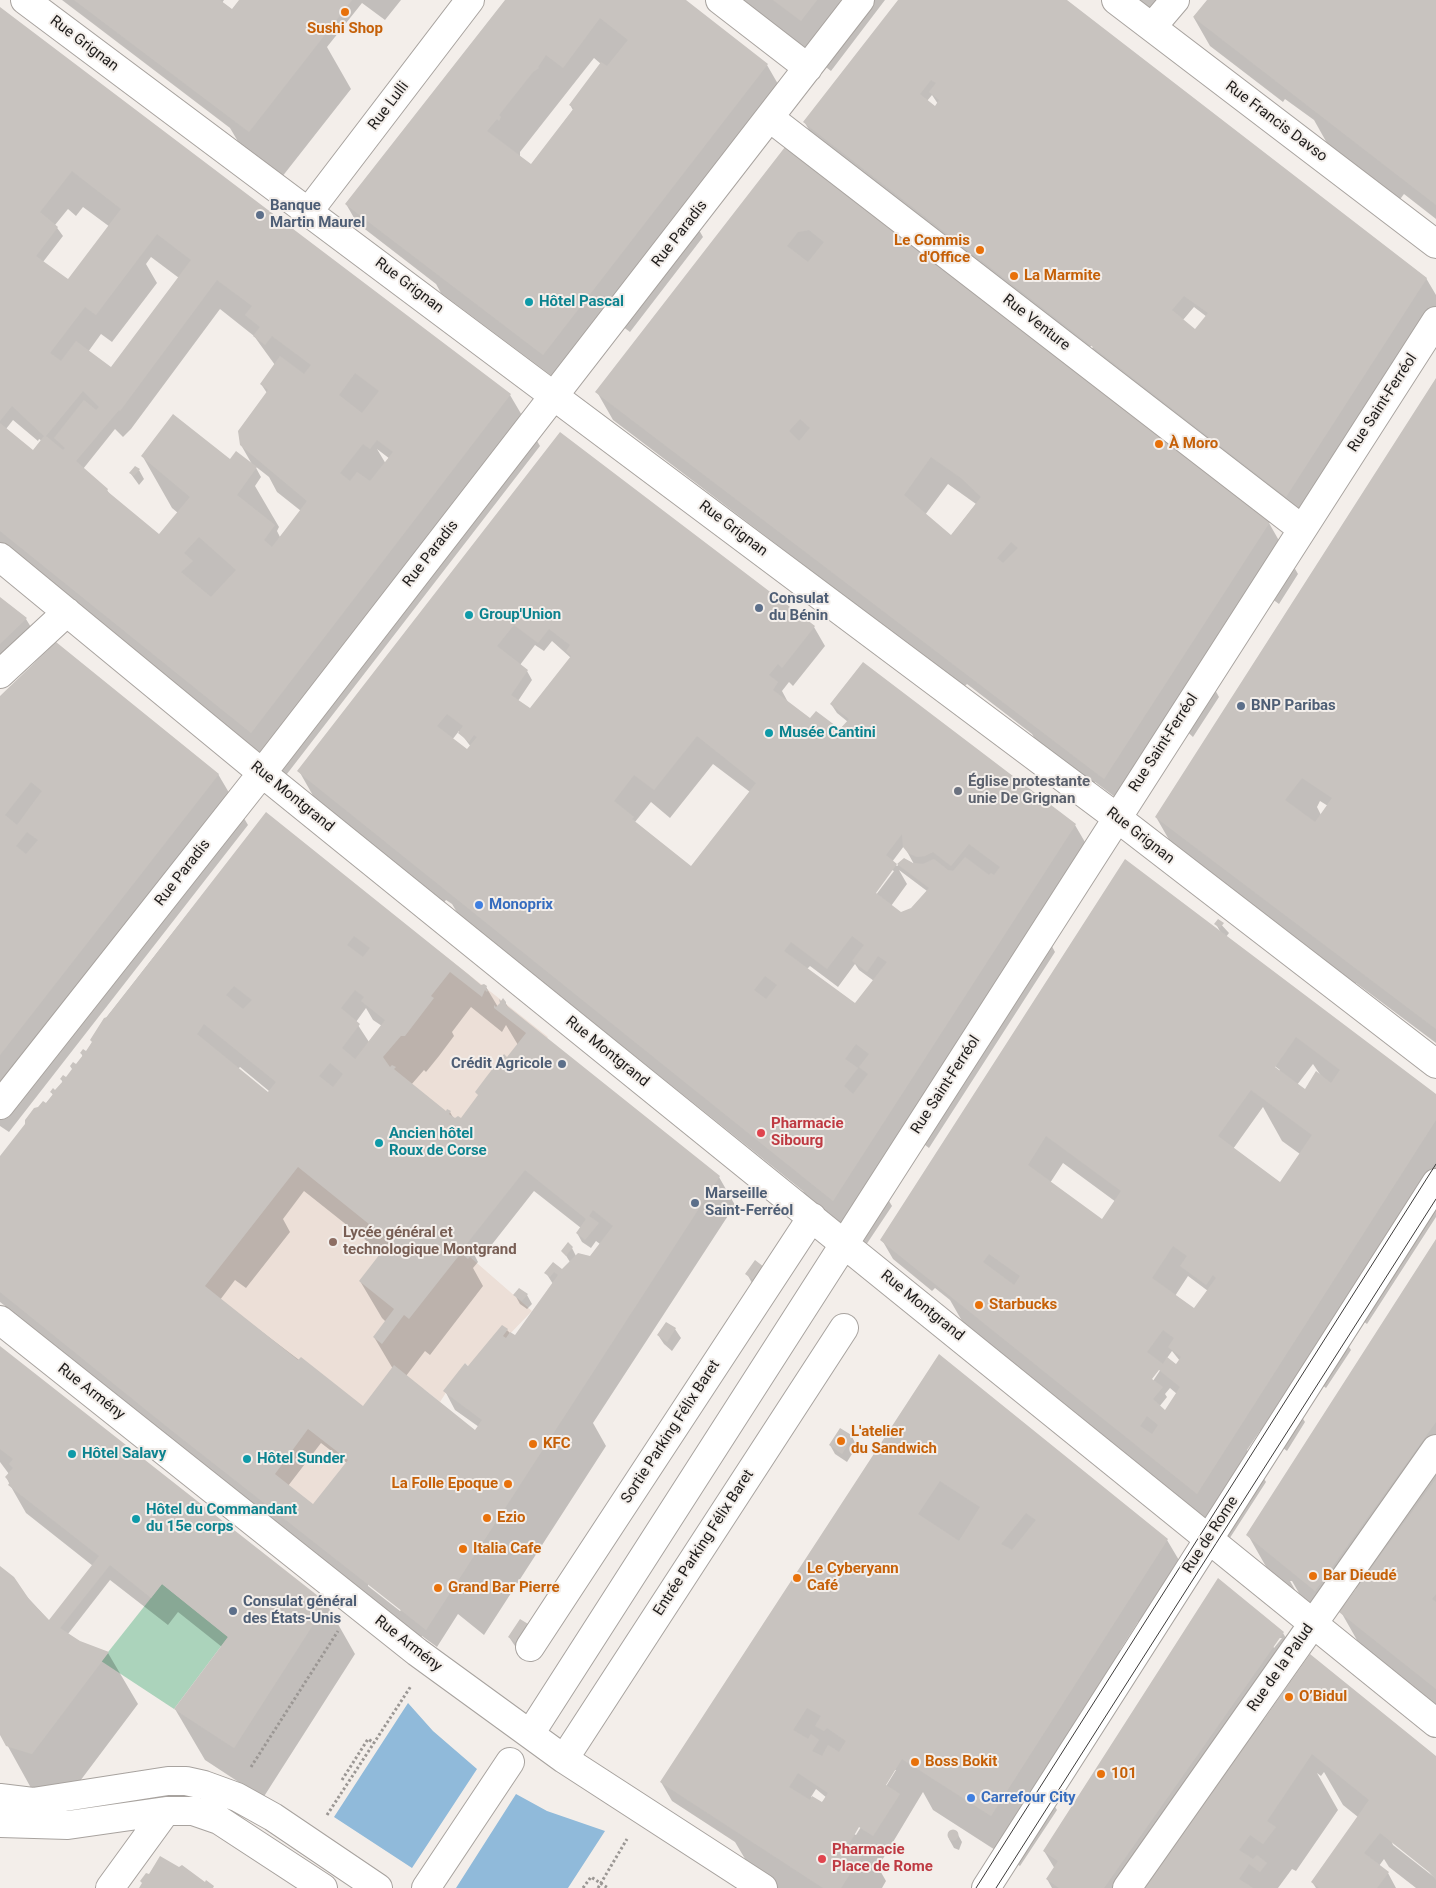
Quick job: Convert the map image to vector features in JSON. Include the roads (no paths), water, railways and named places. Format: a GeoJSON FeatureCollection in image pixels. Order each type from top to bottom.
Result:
{"type":"FeatureCollection","features":[{"type":"Feature","properties":{"kind":"street","name":"Rue Grignan"},"geometry":{"type":"LineString","coordinates":[[25,0],[554,394],[1116,817],[1436,1064]]}},
{"type":"Feature","properties":{"kind":"street","name":"Rue Lulli"},"geometry":{"type":"LineString","coordinates":[[309,211],[470,0]]}},
{"type":"Feature","properties":{"kind":"street"},"geometry":{"type":"LineString","coordinates":[[720,0],[808,68]]}},
{"type":"Feature","properties":{"kind":"street","name":"Rue Paradis"},"geometry":{"type":"LineString","coordinates":[[0,1105],[262,773],[860,0]]}},
{"type":"Feature","properties":{"kind":"street","name":"Rue Francis Davso"},"geometry":{"type":"LineString","coordinates":[[1116,0],[1436,244]]}},
{"type":"Feature","properties":{"kind":"street"},"geometry":{"type":"LineString","coordinates":[[1152,27],[1175,0]]}},
{"type":"Feature","properties":{"kind":"street","name":"Rue Venture"},"geometry":{"type":"LineString","coordinates":[[770,118],[1302,529]]}},
{"type":"Feature","properties":{"kind":"street","name":"Rue Saint-Ferréol"},"geometry":{"type":"LineString","coordinates":[[530,1734],[1116,817],[1436,321]]}},
{"type":"Feature","properties":{"kind":"street","name":"Rue Montgrand"},"geometry":{"type":"LineString","coordinates":[[0,557],[262,773],[1436,1723]]}},
{"type":"Feature","properties":{"kind":"street"},"geometry":{"type":"LineString","coordinates":[[0,674],[67,612]]}},
{"type":"Feature","properties":{"kind":"street","name":"Rue de Rome"},"geometry":{"type":"LineString","coordinates":[[986,1888],[1212,1542],[1436,1183]]}},
{"type":"Feature","properties":{"kind":"street","name":"Sortie Parking Félix Baret"},"geometry":{"type":"LineString","coordinates":[[530,1648],[812,1217]]}},
{"type":"Feature","properties":{"kind":"street","name":"Rue Armény"},"geometry":{"type":"LineString","coordinates":[[0,1320],[417,1652],[564,1759],[763,1888]]}},
{"type":"Feature","properties":{"kind":"street","name":"Entrée Parking Félix Baret"},"geometry":{"type":"LineString","coordinates":[[564,1759],[844,1328]]}},
{"type":"Feature","properties":{"kind":"street","name":"Rue de la Palud"},"geometry":{"type":"LineString","coordinates":[[1127,1888],[1436,1449]]}},
{"type":"Feature","properties":{"kind":"street"},"geometry":{"type":"LineString","coordinates":[[426,1888],[510,1762]]}},
{"type":"Feature","properties":{"kind":"street"},"geometry":{"type":"LineString","coordinates":[[0,1798],[32,1802],[168,1782],[186,1781],[204,1785],[238,1797],[273,1817],[378,1888]]}},
{"type":"Feature","properties":{"kind":"street"},"geometry":{"type":"LineString","coordinates":[[0,1823],[68,1825],[166,1811],[192,1811],[219,1820],[323,1888]]}},
{"type":"Feature","properties":{"kind":"street"},"geometry":{"type":"LineString","coordinates":[[110,1888],[166,1811]]}},
{"type":"Feature","properties":{"kind":"water"},"geometry":{"type":"Polygon","coordinates":[[[408,1703],[433,1731],[477,1769],[412,1868],[334,1817],[408,1703]]]}},
{"type":"Feature","properties":{"kind":"water"},"geometry":{"type":"Polygon","coordinates":[[[516,1794],[547,1811],[605,1831],[568,1888],[456,1888],[516,1794]]]}},
{"type":"Feature","properties":{"kind":"tram line"},"geometry":{"type":"LineString","coordinates":[[976,1888],[1436,1164]]}},
{"type":"Feature","properties":{"kind":"tram line"},"geometry":{"type":"LineString","coordinates":[[996,1888],[1436,1199]]}},
{"type":"Feature","properties":{"kind":"place","name":"Sushi Shop"},"geometry":{"type":"Point","coordinates":[345,12]}},
{"type":"Feature","properties":{"kind":"place","name":"Banque Martin Maurel"},"geometry":{"type":"Point","coordinates":[260,215]}},
{"type":"Feature","properties":{"kind":"place","name":"Le Commis d'Office"},"geometry":{"type":"Point","coordinates":[980,250]}},
{"type":"Feature","properties":{"kind":"place","name":"La Marmite"},"geometry":{"type":"Point","coordinates":[1014,276]}},
{"type":"Feature","properties":{"kind":"place","name":"Hôtel Pascal"},"geometry":{"type":"Point","coordinates":[529,302]}},
{"type":"Feature","properties":{"kind":"place","name":"À Moro"},"geometry":{"type":"Point","coordinates":[1159,444]}},
{"type":"Feature","properties":{"kind":"place","name":"Consulat du Bénin"},"geometry":{"type":"Point","coordinates":[759,608]}},
{"type":"Feature","properties":{"kind":"place","name":"Group'Union"},"geometry":{"type":"Point","coordinates":[469,615]}},
{"type":"Feature","properties":{"kind":"place","name":"BNP Paribas"},"geometry":{"type":"Point","coordinates":[1241,706]}},
{"type":"Feature","properties":{"kind":"place","name":"Musée Cantini"},"geometry":{"type":"Point","coordinates":[769,733]}},
{"type":"Feature","properties":{"kind":"place","name":"Église protestante unie De Grignan"},"geometry":{"type":"Point","coordinates":[958,791]}},
{"type":"Feature","properties":{"kind":"place","name":"Monoprix"},"geometry":{"type":"Point","coordinates":[479,905]}},
{"type":"Feature","properties":{"kind":"place","name":"Crédit Agricole"},"geometry":{"type":"Point","coordinates":[562,1064]}},
{"type":"Feature","properties":{"kind":"place","name":"Pharmacie Sibourg"},"geometry":{"type":"Point","coordinates":[761,1133]}},
{"type":"Feature","properties":{"kind":"place","name":"Ancien hôtel Roux de Corse"},"geometry":{"type":"Point","coordinates":[379,1143]}},
{"type":"Feature","properties":{"kind":"place","name":"Marseille Saint-Ferréol"},"geometry":{"type":"Point","coordinates":[695,1203]}},
{"type":"Feature","properties":{"kind":"place","name":"Lycée général et technologique Montgrand"},"geometry":{"type":"Point","coordinates":[333,1242]}},
{"type":"Feature","properties":{"kind":"place","name":"Starbucks"},"geometry":{"type":"Point","coordinates":[979,1305]}},
{"type":"Feature","properties":{"kind":"place","name":"L'atelier du Sandwich"},"geometry":{"type":"Point","coordinates":[841,1441]}},
{"type":"Feature","properties":{"kind":"place","name":"KFC"},"geometry":{"type":"Point","coordinates":[533,1444]}},
{"type":"Feature","properties":{"kind":"place","name":"Hôtel Salavy"},"geometry":{"type":"Point","coordinates":[72,1454]}},
{"type":"Feature","properties":{"kind":"place","name":"Hôtel Sunder"},"geometry":{"type":"Point","coordinates":[247,1459]}},
{"type":"Feature","properties":{"kind":"place","name":"La Folle Epoque"},"geometry":{"type":"Point","coordinates":[508,1484]}},
{"type":"Feature","properties":{"kind":"place","name":"Ezio"},"geometry":{"type":"Point","coordinates":[487,1518]}},
{"type":"Feature","properties":{"kind":"place","name":"Hôtel du Commandant du 15e corps"},"geometry":{"type":"Point","coordinates":[136,1519]}},
{"type":"Feature","properties":{"kind":"place","name":"Italia Cafe"},"geometry":{"type":"Point","coordinates":[463,1549]}},
{"type":"Feature","properties":{"kind":"place","name":"Bar Dieudé"},"geometry":{"type":"Point","coordinates":[1313,1576]}},
{"type":"Feature","properties":{"kind":"place","name":"Le Cyberyann Café"},"geometry":{"type":"Point","coordinates":[797,1578]}},
{"type":"Feature","properties":{"kind":"place","name":"Grand Bar Pierre"},"geometry":{"type":"Point","coordinates":[438,1588]}},
{"type":"Feature","properties":{"kind":"place","name":"Consulat général des États-Unis"},"geometry":{"type":"Point","coordinates":[233,1611]}},
{"type":"Feature","properties":{"kind":"place","name":"O’Bidul"},"geometry":{"type":"Point","coordinates":[1289,1697]}},
{"type":"Feature","properties":{"kind":"place","name":"Boss Bokit"},"geometry":{"type":"Point","coordinates":[915,1762]}},
{"type":"Feature","properties":{"kind":"place","name":"101"},"geometry":{"type":"Point","coordinates":[1101,1774]}},
{"type":"Feature","properties":{"kind":"place","name":"Carrefour City"},"geometry":{"type":"Point","coordinates":[971,1798]}},
{"type":"Feature","properties":{"kind":"place","name":"Pharmacie Place de Rome"},"geometry":{"type":"Point","coordinates":[822,1859]}}]}
